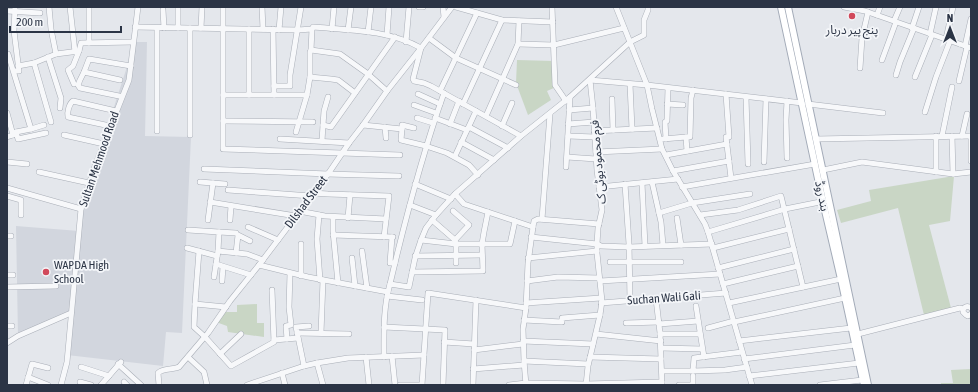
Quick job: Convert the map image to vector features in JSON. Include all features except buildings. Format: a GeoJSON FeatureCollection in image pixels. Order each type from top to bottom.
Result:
{"type":"FeatureCollection","features":[{"type":"Feature","properties":{"kind":"main road","name":"بند روڈ"},"geometry":{"type":"LineString","coordinates":[[781,7],[823,170],[826,201],[863,382]]}},
{"type":"Feature","properties":{"kind":"main road","name":"بند روڈ"},"geometry":{"type":"LineString","coordinates":[[788,7],[815,164],[826,201],[858,334],[868,385]]}},
{"type":"Feature","properties":{"kind":"street"},"geometry":{"type":"LineString","coordinates":[[49,7],[50,29],[56,54]]}},
{"type":"Feature","properties":{"kind":"street"},"geometry":{"type":"LineString","coordinates":[[70,7],[77,52]]}},
{"type":"Feature","properties":{"kind":"street"},"geometry":{"type":"LineString","coordinates":[[89,7],[89,43]]}},
{"type":"Feature","properties":{"kind":"street","name":"Sultan Mehmood Road"},"geometry":{"type":"LineString","coordinates":[[61,385],[67,362],[81,209],[110,126],[129,80],[138,7]]}},
{"type":"Feature","properties":{"kind":"street"},"geometry":{"type":"LineString","coordinates":[[178,7],[178,28]]}},
{"type":"Feature","properties":{"kind":"street"},"geometry":{"type":"LineString","coordinates":[[202,7],[202,28]]}},
{"type":"Feature","properties":{"kind":"street"},"geometry":{"type":"LineString","coordinates":[[223,7],[222,148],[224,150],[400,155]]}},
{"type":"Feature","properties":{"kind":"street"},"geometry":{"type":"LineString","coordinates":[[262,7],[262,29]]}},
{"type":"Feature","properties":{"kind":"street"},"geometry":{"type":"LineString","coordinates":[[274,95],[276,30],[281,7]]}},
{"type":"Feature","properties":{"kind":"street"},"geometry":{"type":"LineString","coordinates":[[274,86],[290,86],[290,75],[301,7]]}},
{"type":"Feature","properties":{"kind":"street"},"geometry":{"type":"LineString","coordinates":[[332,29],[334,7]]}},
{"type":"Feature","properties":{"kind":"street"},"geometry":{"type":"LineString","coordinates":[[348,30],[351,7]]}},
{"type":"Feature","properties":{"kind":"street"},"geometry":{"type":"LineString","coordinates":[[368,32],[371,7]]}},
{"type":"Feature","properties":{"kind":"street"},"geometry":{"type":"LineString","coordinates":[[386,35],[389,7]]}},
{"type":"Feature","properties":{"kind":"street"},"geometry":{"type":"LineString","coordinates":[[406,42],[409,7]]}},
{"type":"Feature","properties":{"kind":"street"},"geometry":{"type":"LineString","coordinates":[[443,7],[444,17]]}},
{"type":"Feature","properties":{"kind":"street","name":"Dilshad Street"},"geometry":{"type":"LineString","coordinates":[[158,385],[159,372],[179,367],[205,337],[327,174],[387,90],[452,7]]}},
{"type":"Feature","properties":{"kind":"street"},"geometry":{"type":"LineString","coordinates":[[456,7],[502,20],[553,22]]}},
{"type":"Feature","properties":{"kind":"street"},"geometry":{"type":"LineString","coordinates":[[552,7],[555,85],[568,99],[569,110],[566,167]]}},
{"type":"Feature","properties":{"kind":"street"},"geometry":{"type":"LineString","coordinates":[[616,7],[647,85],[662,149],[708,232],[752,385]]}},
{"type":"Feature","properties":{"kind":"street"},"geometry":{"type":"LineString","coordinates":[[390,284],[409,287],[416,256],[426,228],[455,194],[521,136],[590,80],[630,42],[644,35],[644,20],[648,7]]}},
{"type":"Feature","properties":{"kind":"street"},"geometry":{"type":"LineString","coordinates":[[844,7],[865,10],[877,16],[968,47]]}},
{"type":"Feature","properties":{"kind":"street"},"geometry":{"type":"LineString","coordinates":[[877,16],[880,7]]}},
{"type":"Feature","properties":{"kind":"street"},"geometry":{"type":"LineString","coordinates":[[882,60],[900,7]]}},
{"type":"Feature","properties":{"kind":"street"},"geometry":{"type":"LineString","coordinates":[[896,75],[919,7]]}},
{"type":"Feature","properties":{"kind":"street"},"geometry":{"type":"LineString","coordinates":[[915,77],[931,34],[936,7]]}},
{"type":"Feature","properties":{"kind":"street"},"geometry":{"type":"LineString","coordinates":[[925,112],[948,40],[953,7]]}},
{"type":"Feature","properties":{"kind":"street"},"geometry":{"type":"LineString","coordinates":[[14,71],[19,70],[14,31],[15,9]]}},
{"type":"Feature","properties":{"kind":"street"},"geometry":{"type":"LineString","coordinates":[[7,11],[15,9],[40,13]]}},
{"type":"Feature","properties":{"kind":"street"},"geometry":{"type":"LineString","coordinates":[[163,10],[164,28]]}},
{"type":"Feature","properties":{"kind":"street"},"geometry":{"type":"LineString","coordinates":[[860,68],[865,10]]}},
{"type":"Feature","properties":{"kind":"street"},"geometry":{"type":"LineString","coordinates":[[384,357],[384,327],[388,294],[415,184],[440,104],[442,92],[477,13]]}},
{"type":"Feature","properties":{"kind":"street"},"geometry":{"type":"LineString","coordinates":[[959,81],[968,47],[971,19]]}},
{"type":"Feature","properties":{"kind":"street"},"geometry":{"type":"LineString","coordinates":[[450,124],[502,20]]}},
{"type":"Feature","properties":{"kind":"street"},"geometry":{"type":"LineString","coordinates":[[486,116],[518,44],[519,21]]}},
{"type":"Feature","properties":{"kind":"street"},"geometry":{"type":"LineString","coordinates":[[135,27],[276,30],[312,30],[313,27],[386,35],[421,48],[414,81],[431,86],[521,136]]}},
{"type":"Feature","properties":{"kind":"street"},"geometry":{"type":"LineString","coordinates":[[157,28],[157,132]]}},
{"type":"Feature","properties":{"kind":"street"},"geometry":{"type":"LineString","coordinates":[[190,28],[190,135]]}},
{"type":"Feature","properties":{"kind":"street"},"geometry":{"type":"LineString","coordinates":[[518,44],[554,45],[624,28]]}},
{"type":"Feature","properties":{"kind":"street"},"geometry":{"type":"LineString","coordinates":[[249,29],[249,95]]}},
{"type":"Feature","properties":{"kind":"street"},"geometry":{"type":"LineString","coordinates":[[296,132],[307,95],[310,77],[312,30]]}},
{"type":"Feature","properties":{"kind":"street"},"geometry":{"type":"LineString","coordinates":[[323,126],[331,126],[395,38]]}},
{"type":"Feature","properties":{"kind":"street"},"geometry":{"type":"LineString","coordinates":[[429,38],[456,58],[516,85]]}},
{"type":"Feature","properties":{"kind":"street"},"geometry":{"type":"LineString","coordinates":[[74,84],[68,70],[73,66],[81,43],[134,42]]}},
{"type":"Feature","properties":{"kind":"street"},"geometry":{"type":"LineString","coordinates":[[311,50],[340,54],[387,90]]}},
{"type":"Feature","properties":{"kind":"street"},"geometry":{"type":"LineString","coordinates":[[18,66],[34,64],[56,54],[77,52]]}},
{"type":"Feature","properties":{"kind":"street"},"geometry":{"type":"LineString","coordinates":[[7,54],[14,71],[31,129]]}},
{"type":"Feature","properties":{"kind":"street"},"geometry":{"type":"LineString","coordinates":[[48,57],[61,98],[60,108]]}},
{"type":"Feature","properties":{"kind":"street"},"geometry":{"type":"LineString","coordinates":[[119,96],[80,88],[78,85],[89,59],[131,66]]}},
{"type":"Feature","properties":{"kind":"street"},"geometry":{"type":"LineString","coordinates":[[34,64],[51,122]]}},
{"type":"Feature","properties":{"kind":"street"},"geometry":{"type":"LineString","coordinates":[[84,72],[120,80]]}},
{"type":"Feature","properties":{"kind":"street"},"geometry":{"type":"LineString","coordinates":[[310,77],[338,80],[355,93]]}},
{"type":"Feature","properties":{"kind":"street"},"geometry":{"type":"LineString","coordinates":[[590,80],[692,90],[883,113]]}},
{"type":"Feature","properties":{"kind":"street","name":"فرم محمود بوٹی ک"},"geometry":{"type":"LineString","coordinates":[[586,384],[588,364],[600,316],[601,300],[597,244],[602,210],[596,159],[590,80]]}},
{"type":"Feature","properties":{"kind":"street"},"geometry":{"type":"LineString","coordinates":[[630,84],[632,129]]}},
{"type":"Feature","properties":{"kind":"street"},"geometry":{"type":"LineString","coordinates":[[936,172],[939,136],[952,87]]}},
{"type":"Feature","properties":{"kind":"street"},"geometry":{"type":"LineString","coordinates":[[666,139],[665,122],[667,121],[668,88]]}},
{"type":"Feature","properties":{"kind":"street"},"geometry":{"type":"LineString","coordinates":[[660,140],[690,137],[692,90]]}},
{"type":"Feature","properties":{"kind":"street"},"geometry":{"type":"LineString","coordinates":[[418,94],[440,104]]}},
{"type":"Feature","properties":{"kind":"street"},"geometry":{"type":"LineString","coordinates":[[726,94],[729,137],[726,138],[732,178]]}},
{"type":"Feature","properties":{"kind":"street"},"geometry":{"type":"LineString","coordinates":[[223,95],[307,95]]}},
{"type":"Feature","properties":{"kind":"street"},"geometry":{"type":"LineString","coordinates":[[322,142],[324,110],[328,97]]}},
{"type":"Feature","properties":{"kind":"street"},"geometry":{"type":"LineString","coordinates":[[746,97],[748,164]]}},
{"type":"Feature","properties":{"kind":"street"},"geometry":{"type":"LineString","coordinates":[[612,99],[613,130]]}},
{"type":"Feature","properties":{"kind":"street"},"geometry":{"type":"LineString","coordinates":[[764,162],[766,99]]}},
{"type":"Feature","properties":{"kind":"street"},"geometry":{"type":"LineString","coordinates":[[110,126],[68,116],[69,105],[73,101],[116,111]]}},
{"type":"Feature","properties":{"kind":"street"},"geometry":{"type":"LineString","coordinates":[[787,101],[787,158]]}},
{"type":"Feature","properties":{"kind":"street"},"geometry":{"type":"LineString","coordinates":[[502,126],[512,103]]}},
{"type":"Feature","properties":{"kind":"street"},"geometry":{"type":"LineString","coordinates":[[667,104],[683,105]]}},
{"type":"Feature","properties":{"kind":"street"},"geometry":{"type":"LineString","coordinates":[[414,105],[435,118],[468,129],[508,148]]}},
{"type":"Feature","properties":{"kind":"street"},"geometry":{"type":"LineString","coordinates":[[569,110],[593,108]]}},
{"type":"Feature","properties":{"kind":"street"},"geometry":{"type":"LineString","coordinates":[[455,156],[476,111]]}},
{"type":"Feature","properties":{"kind":"street"},"geometry":{"type":"LineString","coordinates":[[7,113],[18,139],[46,133]]}},
{"type":"Feature","properties":{"kind":"street"},"geometry":{"type":"LineString","coordinates":[[542,219],[550,114]]}},
{"type":"Feature","properties":{"kind":"street"},"geometry":{"type":"LineString","coordinates":[[962,136],[967,114]]}},
{"type":"Feature","properties":{"kind":"street"},"geometry":{"type":"LineString","coordinates":[[417,118],[435,118]]}},
{"type":"Feature","properties":{"kind":"street"},"geometry":{"type":"LineString","coordinates":[[223,121],[313,122]]}},
{"type":"Feature","properties":{"kind":"street"},"geometry":{"type":"LineString","coordinates":[[568,124],[594,122]]}},
{"type":"Feature","properties":{"kind":"street"},"geometry":{"type":"LineString","coordinates":[[363,124],[402,129]]}},
{"type":"Feature","properties":{"kind":"street"},"geometry":{"type":"LineString","coordinates":[[7,137],[44,125]]}},
{"type":"Feature","properties":{"kind":"street"},"geometry":{"type":"LineString","coordinates":[[414,128],[402,125],[401,140],[426,146],[455,156],[469,164],[478,174]]}},
{"type":"Feature","properties":{"kind":"street"},"geometry":{"type":"LineString","coordinates":[[385,127],[386,138]]}},
{"type":"Feature","properties":{"kind":"street"},"geometry":{"type":"LineString","coordinates":[[568,136],[595,134],[613,130],[657,128]]}},
{"type":"Feature","properties":{"kind":"street"},"geometry":{"type":"LineString","coordinates":[[64,135],[104,144]]}},
{"type":"Feature","properties":{"kind":"street"},"geometry":{"type":"LineString","coordinates":[[952,136],[953,174]]}},
{"type":"Feature","properties":{"kind":"street"},"geometry":{"type":"LineString","coordinates":[[816,139],[971,136],[971,161]]}},
{"type":"Feature","properties":{"kind":"street"},"geometry":{"type":"LineString","coordinates":[[686,137],[687,151]]}},
{"type":"Feature","properties":{"kind":"street"},"geometry":{"type":"LineString","coordinates":[[280,139],[349,142]]}},
{"type":"Feature","properties":{"kind":"street"},"geometry":{"type":"LineString","coordinates":[[461,142],[494,160]]}},
{"type":"Feature","properties":{"kind":"street"},"geometry":{"type":"LineString","coordinates":[[666,155],[727,144]]}},
{"type":"Feature","properties":{"kind":"street"},"geometry":{"type":"LineString","coordinates":[[596,152],[662,149]]}},
{"type":"Feature","properties":{"kind":"street"},"geometry":{"type":"LineString","coordinates":[[566,157],[596,159]]}},
{"type":"Feature","properties":{"kind":"street"},"geometry":{"type":"LineString","coordinates":[[673,171],[729,161]]}},
{"type":"Feature","properties":{"kind":"street"},"geometry":{"type":"LineString","coordinates":[[7,162],[27,164]]}},
{"type":"Feature","properties":{"kind":"street"},"geometry":{"type":"LineString","coordinates":[[823,170],[862,162],[953,174],[971,172]]}},
{"type":"Feature","properties":{"kind":"street"},"geometry":{"type":"LineString","coordinates":[[682,187],[815,164]]}},
{"type":"Feature","properties":{"kind":"street"},"geometry":{"type":"LineString","coordinates":[[204,169],[399,176]]}},
{"type":"Feature","properties":{"kind":"street"},"geometry":{"type":"LineString","coordinates":[[39,172],[90,183]]}},
{"type":"Feature","properties":{"kind":"street"},"geometry":{"type":"LineString","coordinates":[[599,187],[678,179]]}},
{"type":"Feature","properties":{"kind":"street"},"geometry":{"type":"LineString","coordinates":[[200,182],[225,184]]}},
{"type":"Feature","properties":{"kind":"street"},"geometry":{"type":"LineString","coordinates":[[642,182],[646,246]]}},
{"type":"Feature","properties":{"kind":"street"},"geometry":{"type":"LineString","coordinates":[[652,182],[661,222],[663,246]]}},
{"type":"Feature","properties":{"kind":"street"},"geometry":{"type":"LineString","coordinates":[[208,220],[213,183]]}},
{"type":"Feature","properties":{"kind":"street"},"geometry":{"type":"LineString","coordinates":[[415,184],[451,199]]}},
{"type":"Feature","properties":{"kind":"street"},"geometry":{"type":"LineString","coordinates":[[625,184],[629,247],[630,300]]}},
{"type":"Feature","properties":{"kind":"street"},"geometry":{"type":"LineString","coordinates":[[7,188],[81,209]]}},
{"type":"Feature","properties":{"kind":"street"},"geometry":{"type":"LineString","coordinates":[[228,190],[388,196],[384,237]]}},
{"type":"Feature","properties":{"kind":"street"},"geometry":{"type":"LineString","coordinates":[[455,194],[464,204],[533,227]]}},
{"type":"Feature","properties":{"kind":"street"},"geometry":{"type":"LineString","coordinates":[[659,213],[692,203],[750,194]]}},
{"type":"Feature","properties":{"kind":"street"},"geometry":{"type":"LineString","coordinates":[[348,218],[350,195]]}},
{"type":"Feature","properties":{"kind":"street"},"geometry":{"type":"LineString","coordinates":[[7,196],[21,200],[21,215]]}},
{"type":"Feature","properties":{"kind":"street"},"geometry":{"type":"LineString","coordinates":[[700,216],[738,210],[781,196],[803,287]]}},
{"type":"Feature","properties":{"kind":"street"},"geometry":{"type":"LineString","coordinates":[[708,232],[785,209],[826,201]]}},
{"type":"Feature","properties":{"kind":"street"},"geometry":{"type":"LineString","coordinates":[[210,202],[296,216]]}},
{"type":"Feature","properties":{"kind":"street"},"geometry":{"type":"LineString","coordinates":[[410,205],[436,215]]}},
{"type":"Feature","properties":{"kind":"street"},"geometry":{"type":"LineString","coordinates":[[230,220],[231,206]]}},
{"type":"Feature","properties":{"kind":"street"},"geometry":{"type":"LineString","coordinates":[[299,211],[333,217],[386,219]]}},
{"type":"Feature","properties":{"kind":"street"},"geometry":{"type":"LineString","coordinates":[[453,211],[469,226],[456,242],[456,263]]}},
{"type":"Feature","properties":{"kind":"street"},"geometry":{"type":"LineString","coordinates":[[412,272],[483,271],[482,244],[488,212]]}},
{"type":"Feature","properties":{"kind":"street"},"geometry":{"type":"LineString","coordinates":[[319,215],[317,240],[321,280],[321,333]]}},
{"type":"Feature","properties":{"kind":"street"},"geometry":{"type":"LineString","coordinates":[[333,217],[333,235],[338,283]]}},
{"type":"Feature","properties":{"kind":"street"},"geometry":{"type":"LineString","coordinates":[[677,218],[681,245]]}},
{"type":"Feature","properties":{"kind":"street"},"geometry":{"type":"LineString","coordinates":[[526,384],[523,342],[524,320],[528,258],[534,221],[542,219],[599,224]]}},
{"type":"Feature","properties":{"kind":"street"},"geometry":{"type":"LineString","coordinates":[[432,220],[456,242]]}},
{"type":"Feature","properties":{"kind":"street"},"geometry":{"type":"LineString","coordinates":[[421,240],[482,244],[510,244],[515,222]]}},
{"type":"Feature","properties":{"kind":"street"},"geometry":{"type":"LineString","coordinates":[[248,227],[278,240]]}},
{"type":"Feature","properties":{"kind":"street"},"geometry":{"type":"LineString","coordinates":[[531,237],[597,244],[601,246],[712,246],[789,228]]}},
{"type":"Feature","properties":{"kind":"street"},"geometry":{"type":"LineString","coordinates":[[188,230],[236,233]]}},
{"type":"Feature","properties":{"kind":"street"},"geometry":{"type":"LineString","coordinates":[[214,277],[218,254],[219,232]]}},
{"type":"Feature","properties":{"kind":"street"},"geometry":{"type":"LineString","coordinates":[[236,253],[238,235],[250,242]]}},
{"type":"Feature","properties":{"kind":"street"},"geometry":{"type":"LineString","coordinates":[[333,235],[392,237],[390,263],[396,263]]}},
{"type":"Feature","properties":{"kind":"street"},"geometry":{"type":"LineString","coordinates":[[301,244],[302,276]]}},
{"type":"Feature","properties":{"kind":"street"},"geometry":{"type":"LineString","coordinates":[[187,248],[218,254],[247,254],[263,260]]}},
{"type":"Feature","properties":{"kind":"street"},"geometry":{"type":"LineString","coordinates":[[718,268],[794,249]]}},
{"type":"Feature","properties":{"kind":"street"},"geometry":{"type":"LineString","coordinates":[[199,251],[194,304],[194,327],[231,366],[274,342],[272,290]]}},
{"type":"Feature","properties":{"kind":"street"},"geometry":{"type":"LineString","coordinates":[[362,251],[367,288]]}},
{"type":"Feature","properties":{"kind":"street"},"geometry":{"type":"LineString","coordinates":[[528,258],[597,251]]}},
{"type":"Feature","properties":{"kind":"street"},"geometry":{"type":"LineString","coordinates":[[416,256],[482,255]]}},
{"type":"Feature","properties":{"kind":"street"},"geometry":{"type":"LineString","coordinates":[[352,258],[355,286]]}},
{"type":"Feature","properties":{"kind":"street"},"geometry":{"type":"LineString","coordinates":[[610,262],[680,262]]}},
{"type":"Feature","properties":{"kind":"street"},"geometry":{"type":"LineString","coordinates":[[216,264],[251,275]]}},
{"type":"Feature","properties":{"kind":"street"},"geometry":{"type":"LineString","coordinates":[[259,265],[302,276],[422,300]]}},
{"type":"Feature","properties":{"kind":"street"},"geometry":{"type":"LineString","coordinates":[[222,281],[223,266]]}},
{"type":"Feature","properties":{"kind":"street"},"geometry":{"type":"LineString","coordinates":[[723,284],[798,266]]}},
{"type":"Feature","properties":{"kind":"street"},"geometry":{"type":"LineString","coordinates":[[287,339],[286,326],[291,325],[289,307],[290,273]]}},
{"type":"Feature","properties":{"kind":"street"},"geometry":{"type":"LineString","coordinates":[[527,281],[558,277],[599,280],[630,280],[720,274]]}},
{"type":"Feature","properties":{"kind":"street"},"geometry":{"type":"LineString","coordinates":[[7,275],[13,275]]}},
{"type":"Feature","properties":{"kind":"street"},"geometry":{"type":"LineString","coordinates":[[728,303],[841,279]]}},
{"type":"Feature","properties":{"kind":"street"},"geometry":{"type":"LineString","coordinates":[[7,287],[56,286]]}},
{"type":"Feature","properties":{"kind":"street","name":"Suchan Wali Gali"},"geometry":{"type":"LineString","coordinates":[[426,330],[428,294],[526,306],[726,293]]}},
{"type":"Feature","properties":{"kind":"street"},"geometry":{"type":"LineString","coordinates":[[509,385],[662,384],[661,348],[656,298]]}},
{"type":"Feature","properties":{"kind":"street"},"geometry":{"type":"LineString","coordinates":[[708,328],[845,298]]}},
{"type":"Feature","properties":{"kind":"street"},"geometry":{"type":"LineString","coordinates":[[473,385],[476,300]]}},
{"type":"Feature","properties":{"kind":"street"},"geometry":{"type":"LineString","coordinates":[[194,304],[226,307]]}},
{"type":"Feature","properties":{"kind":"street"},"geometry":{"type":"LineString","coordinates":[[696,306],[704,357]]}},
{"type":"Feature","properties":{"kind":"street"},"geometry":{"type":"LineString","coordinates":[[858,334],[942,312],[971,307]]}},
{"type":"Feature","properties":{"kind":"street"},"geometry":{"type":"LineString","coordinates":[[963,309],[963,312],[966,315],[968,316],[971,314]]}},
{"type":"Feature","properties":{"kind":"street"},"geometry":{"type":"LineString","coordinates":[[7,343],[18,336],[71,313]]}},
{"type":"Feature","properties":{"kind":"street"},"geometry":{"type":"LineString","coordinates":[[524,320],[562,322],[562,318],[600,316]]}},
{"type":"Feature","properties":{"kind":"street"},"geometry":{"type":"LineString","coordinates":[[626,323],[698,321]]}},
{"type":"Feature","properties":{"kind":"street"},"geometry":{"type":"LineString","coordinates":[[304,366],[296,327],[309,326]]}},
{"type":"Feature","properties":{"kind":"street"},"geometry":{"type":"LineString","coordinates":[[384,327],[445,330],[443,385]]}},
{"type":"Feature","properties":{"kind":"street"},"geometry":{"type":"LineString","coordinates":[[739,341],[851,328]]}},
{"type":"Feature","properties":{"kind":"street"},"geometry":{"type":"LineString","coordinates":[[400,385],[422,385],[426,330]]}},
{"type":"Feature","properties":{"kind":"street"},"geometry":{"type":"LineString","coordinates":[[274,340],[287,339],[297,335],[321,333],[349,334]]}},
{"type":"Feature","properties":{"kind":"street"},"geometry":{"type":"LineString","coordinates":[[220,354],[242,334]]}},
{"type":"Feature","properties":{"kind":"street"},"geometry":{"type":"LineString","coordinates":[[596,334],[660,341]]}},
{"type":"Feature","properties":{"kind":"street"},"geometry":{"type":"LineString","coordinates":[[660,334],[700,334]]}},
{"type":"Feature","properties":{"kind":"street"},"geometry":{"type":"LineString","coordinates":[[444,342],[474,347],[523,342],[593,344]]}},
{"type":"Feature","properties":{"kind":"street"},"geometry":{"type":"LineString","coordinates":[[744,359],[855,346]]}},
{"type":"Feature","properties":{"kind":"street"},"geometry":{"type":"LineString","coordinates":[[661,348],[702,348]]}},
{"type":"Feature","properties":{"kind":"street"},"geometry":{"type":"LineString","coordinates":[[679,385],[693,385],[694,358],[742,352]]}},
{"type":"Feature","properties":{"kind":"street"},"geometry":{"type":"LineString","coordinates":[[247,385],[263,382],[282,373],[317,363],[348,358],[424,354]]}},
{"type":"Feature","properties":{"kind":"street"},"geometry":{"type":"LineString","coordinates":[[392,356],[395,385]]}},
{"type":"Feature","properties":{"kind":"street"},"geometry":{"type":"LineString","coordinates":[[188,357],[204,372],[207,385]]}},
{"type":"Feature","properties":{"kind":"street"},"geometry":{"type":"LineString","coordinates":[[366,357],[369,385]]}},
{"type":"Feature","properties":{"kind":"street"},"geometry":{"type":"LineString","coordinates":[[590,357],[661,359]]}},
{"type":"Feature","properties":{"kind":"street"},"geometry":{"type":"LineString","coordinates":[[101,385],[120,363],[141,385]]}},
{"type":"Feature","properties":{"kind":"street"},"geometry":{"type":"LineString","coordinates":[[317,363],[323,385]]}},
{"type":"Feature","properties":{"kind":"street"},"geometry":{"type":"LineString","coordinates":[[473,369],[524,363],[588,364]]}},
{"type":"Feature","properties":{"kind":"street"},"geometry":{"type":"LineString","coordinates":[[749,376],[859,363]]}},
{"type":"Feature","properties":{"kind":"street"},"geometry":{"type":"LineString","coordinates":[[26,385],[32,364],[48,368]]}},
{"type":"Feature","properties":{"kind":"street"},"geometry":{"type":"LineString","coordinates":[[81,367],[109,376]]}},
{"type":"Feature","properties":{"kind":"street"},"geometry":{"type":"LineString","coordinates":[[662,371],[693,373],[746,367]]}},
{"type":"Feature","properties":{"kind":"street"},"geometry":{"type":"LineString","coordinates":[[282,373],[285,385]]}},
{"type":"Feature","properties":{"kind":"street"},"geometry":{"type":"LineString","coordinates":[[28,378],[48,385]]}},
{"type":"Feature","properties":{"kind":"street"},"geometry":{"type":"LineString","coordinates":[[80,382],[91,385]]}},
{"type":"Feature","properties":{"kind":"street"},"geometry":{"type":"LineString","coordinates":[[820,385],[863,382]]}},
{"type":"Feature","properties":{"kind":"shaded area"},"geometry":{"type":"Polygon","coordinates":[[[135,42],[147,42],[145,136],[191,137],[182,333],[166,332],[163,366],[67,355],[70,314],[18,336],[16,226],[79,231],[81,209],[135,42]]]}},
{"type":"Feature","properties":{"kind":"green space"},"geometry":{"type":"Polygon","coordinates":[[[517,60],[554,61],[556,87],[547,91],[551,100],[528,115],[516,83],[517,60]]]}},
{"type":"Feature","properties":{"kind":"green space"},"geometry":{"type":"Polygon","coordinates":[[[954,176],[950,221],[929,225],[951,308],[924,315],[898,208],[841,223],[837,210],[871,201],[869,190],[954,176]]]}},
{"type":"Feature","properties":{"kind":"green space"},"geometry":{"type":"Polygon","coordinates":[[[257,304],[257,323],[264,323],[264,337],[228,332],[227,326],[216,322],[224,312],[237,312],[237,305],[257,304]]]}},
{"type":"Feature","properties":{"kind":"green space"},"geometry":{"type":"Polygon","coordinates":[[[971,369],[971,385],[941,385],[941,383],[953,383],[951,370],[971,369]]]}},
{"type":"Feature","properties":{"kind":"place","name":"پنج پیر دربار"},"geometry":{"type":"Point","coordinates":[852,16]}},
{"type":"Feature","properties":{"kind":"place","name":"WAPDA High School"},"geometry":{"type":"Point","coordinates":[46,272]}}]}
